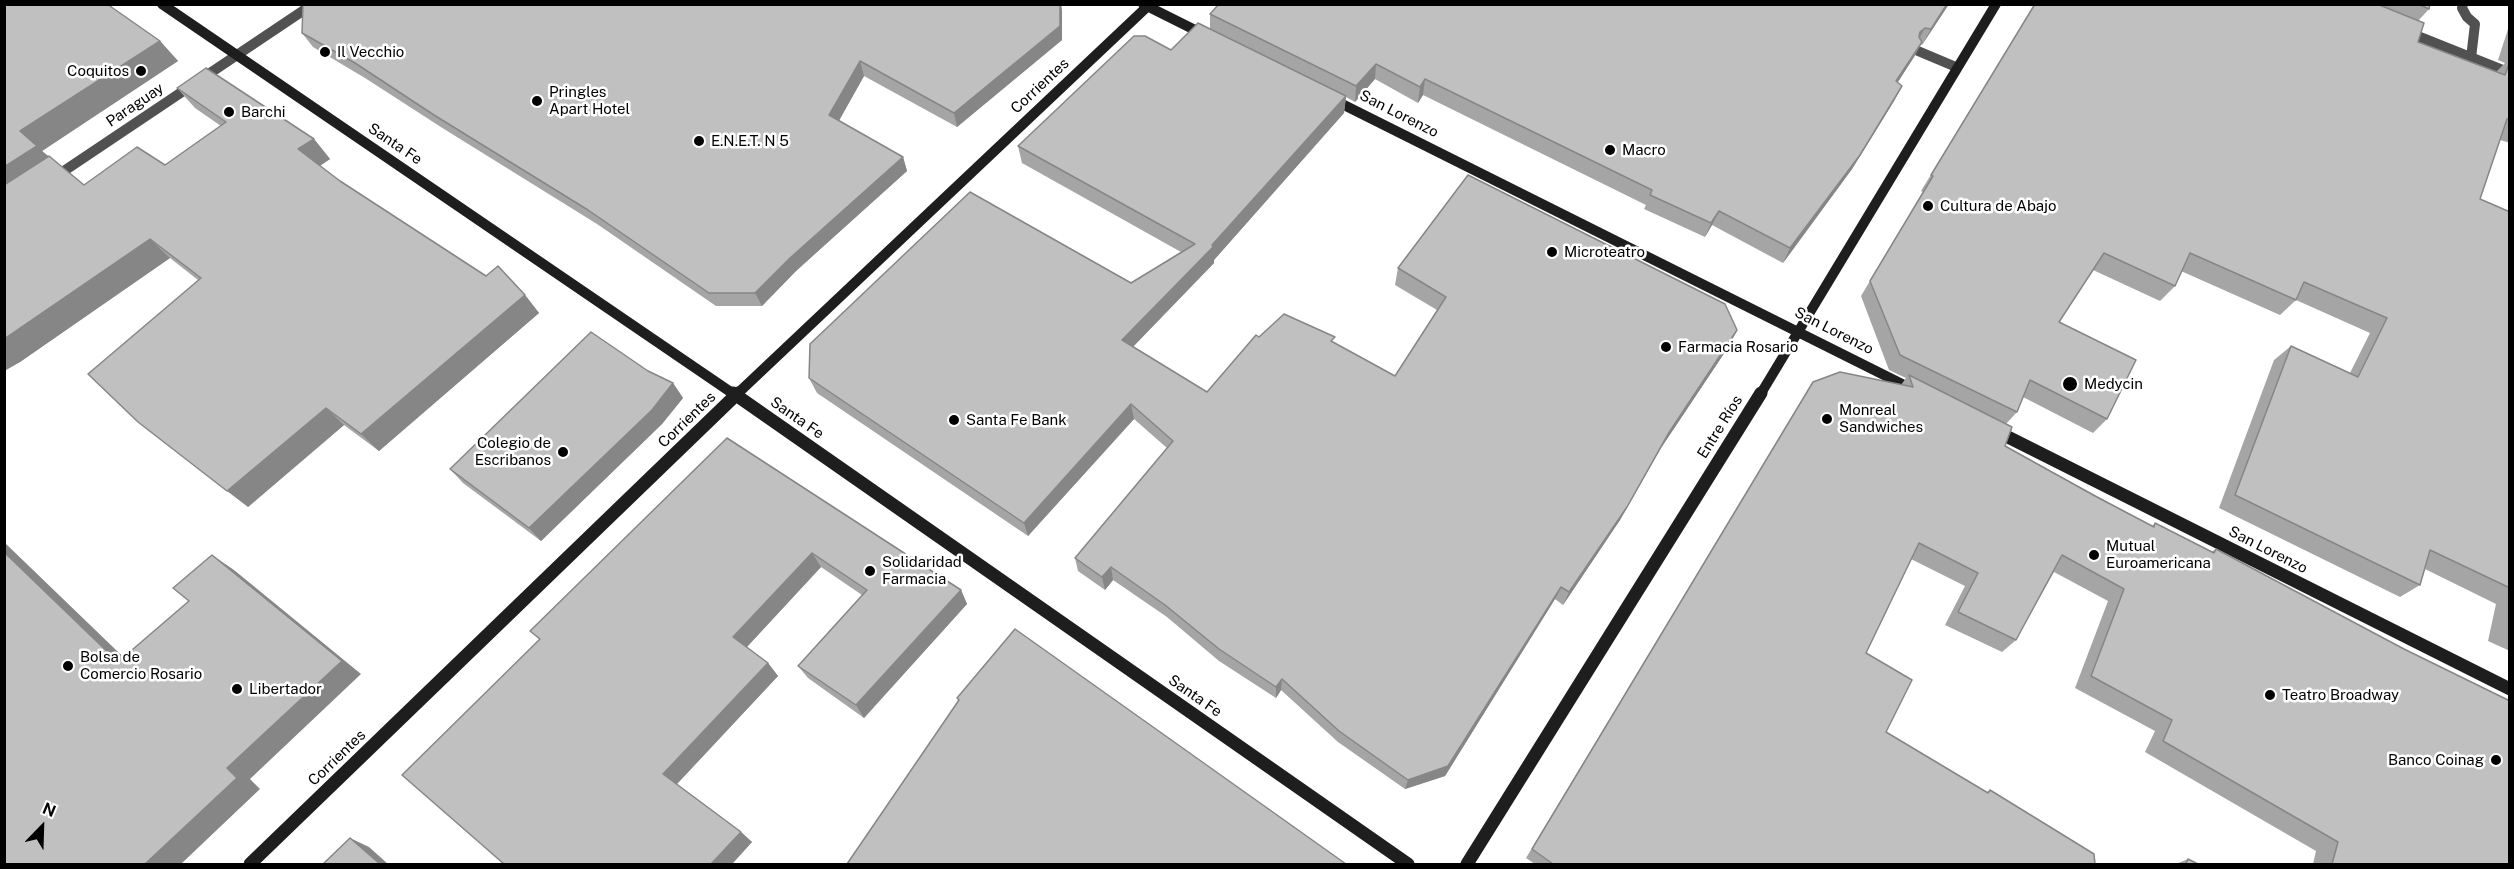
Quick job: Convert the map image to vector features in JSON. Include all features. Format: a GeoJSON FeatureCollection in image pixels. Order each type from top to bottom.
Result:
{"type":"FeatureCollection","features":[{"type":"Feature","properties":{"kind":"main road","name":"Santa Fe"},"geometry":{"type":"LineString","coordinates":[[162,4],[736,395],[1408,864]]}},
{"type":"Feature","properties":{"kind":"main road","name":"Entre Ríos"},"geometry":{"type":"LineString","coordinates":[[1467,864],[1799,332],[1956,67],[1996,4]]}},
{"type":"Feature","properties":{"kind":"main road"},"geometry":{"type":"LineString","coordinates":[[1147,5],[1212,39]]}},
{"type":"Feature","properties":{"kind":"main road","name":"Corrientes"},"geometry":{"type":"LineString","coordinates":[[250,864],[736,395],[1147,5]]}},
{"type":"Feature","properties":{"kind":"main road","name":"San Lorenzo"},"geometry":{"type":"LineString","coordinates":[[1319,92],[1926,396]]}},
{"type":"Feature","properties":{"kind":"main road","name":"San Lorenzo"},"geometry":{"type":"LineString","coordinates":[[1989,428],[2510,689]]}},
{"type":"Feature","properties":{"kind":"street","name":"Paraguay"},"geometry":{"type":"LineString","coordinates":[[43,185],[313,4]]}},
{"type":"Feature","properties":{"kind":"street"},"geometry":{"type":"LineString","coordinates":[[2463,4],[2462,8],[2467,17],[2475,24],[2471,58]]}},
{"type":"Feature","properties":{"kind":"street"},"geometry":{"type":"LineString","coordinates":[[2393,27],[2510,73]]}},
{"type":"Feature","properties":{"kind":"street"},"geometry":{"type":"LineString","coordinates":[[1918,51],[1956,67]]}},
{"type":"Feature","properties":{"kind":"building"},"geometry":{"type":"Polygon","coordinates":[[[4,4],[107,4],[160,41],[20,131],[37,146],[4,167],[4,4]]]}},
{"type":"Feature","properties":{"kind":"building"},"geometry":{"type":"Polygon","coordinates":[[[303,4],[1060,4],[1060,26],[954,113],[860,61],[829,115],[903,157],[790,258],[755,293],[709,293],[588,210],[434,115],[355,63],[302,33],[303,4]]]}},
{"type":"Feature","properties":{"kind":"building"},"geometry":{"type":"Polygon","coordinates":[[[1219,4],[1947,4],[1931,29],[1925,28],[1920,32],[1919,37],[1922,42],[1896,81],[1902,86],[1860,155],[1790,248],[1719,211],[1711,223],[1650,195],[1652,190],[1425,79],[1420,87],[1376,64],[1356,86],[1210,14],[1219,4]]]}},
{"type":"Feature","properties":{"kind":"building"},"geometry":{"type":"Polygon","coordinates":[[[2035,4],[2377,4],[2424,23],[2418,42],[2505,75],[2510,61],[2510,120],[2507,119],[2480,199],[2510,212],[2510,588],[2430,550],[2420,585],[2235,495],[2291,346],[2358,377],[2387,318],[2304,282],[2296,300],[2190,253],[2175,286],[2104,253],[2059,322],[2136,360],[2107,419],[2030,380],[2017,412],[1900,355],[1870,281],[1933,176],[1931,175],[2035,4]]]}},
{"type":"Feature","properties":{"kind":"building"},"geometry":{"type":"Polygon","coordinates":[[[2418,4],[2430,4],[2429,9],[2418,4]]]}},
{"type":"Feature","properties":{"kind":"building"},"geometry":{"type":"Polygon","coordinates":[[[1198,23],[1346,96],[1212,245],[1213,247],[1122,340],[1207,392],[1256,335],[1259,337],[1284,314],[1335,337],[1331,341],[1395,376],[1446,297],[1398,268],[1468,175],[1725,304],[1737,330],[1668,434],[1627,507],[1569,592],[1561,587],[1448,766],[1408,780],[1339,731],[1282,679],[1276,687],[1219,649],[1165,605],[1111,567],[1102,577],[1075,558],[1173,441],[1131,404],[1024,523],[809,378],[810,344],[970,192],[1131,283],[1195,244],[1018,146],[1134,36],[1145,36],[1171,50],[1198,23]]]}},
{"type":"Feature","properties":{"kind":"building"},"geometry":{"type":"Polygon","coordinates":[[[206,68],[314,139],[298,149],[340,181],[486,276],[498,266],[525,295],[361,434],[326,408],[227,491],[138,422],[88,374],[201,278],[150,239],[4,339],[4,185],[49,156],[84,185],[137,147],[165,165],[226,122],[177,88],[206,68]]]}},
{"type":"Feature","properties":{"kind":"building","name":"Colegio de Escribanos"},"geometry":{"type":"Polygon","coordinates":[[[591,332],[648,371],[673,383],[652,410],[529,528],[450,469],[591,332]]]}},
{"type":"Feature","properties":{"kind":"building"},"geometry":{"type":"Polygon","coordinates":[[[1840,372],[1913,387],[1909,375],[2012,427],[2005,446],[2095,496],[2154,527],[2155,523],[2214,553],[2216,549],[2404,649],[2510,701],[2510,864],[2332,864],[2338,842],[2163,741],[2172,720],[2091,676],[2124,589],[2062,555],[2016,640],[1958,612],[1978,573],[1919,543],[1866,653],[1912,680],[1886,732],[1988,793],[1990,790],[2094,854],[2095,864],[1553,864],[1532,849],[1813,382],[1840,372]]]}},
{"type":"Feature","properties":{"kind":"building"},"geometry":{"type":"Polygon","coordinates":[[[727,438],[961,590],[856,705],[798,666],[867,590],[812,553],[733,637],[768,663],[663,774],[741,832],[711,864],[504,864],[402,775],[540,639],[530,631],[727,438]]]}},
{"type":"Feature","properties":{"kind":"building","name":"Bolsa de Comercio Rosario"},"geometry":{"type":"Polygon","coordinates":[[[4,552],[118,662],[189,601],[173,588],[212,555],[342,661],[227,768],[237,778],[145,864],[4,864],[4,552]]]}},
{"type":"Feature","properties":{"kind":"building"},"geometry":{"type":"Polygon","coordinates":[[[1015,629],[1346,864],[847,864],[959,700],[957,698],[1015,629]]]}},
{"type":"Feature","properties":{"kind":"building"},"geometry":{"type":"Polygon","coordinates":[[[350,838],[380,864],[323,864],[350,838]]]}},
{"type":"Feature","properties":{"kind":"building"},"geometry":{"type":"Polygon","coordinates":[[[2188,859],[2198,864],[2186,864],[2188,859]]]}},
{"type":"Feature","properties":{"kind":"place","name":"Il Vecchio"},"geometry":{"type":"Point","coordinates":[325,52]}},
{"type":"Feature","properties":{"kind":"place","name":"Coquitos"},"geometry":{"type":"Point","coordinates":[141,71]}},
{"type":"Feature","properties":{"kind":"place","name":"Pringles Apart Hotel"},"geometry":{"type":"Point","coordinates":[537,101]}},
{"type":"Feature","properties":{"kind":"place","name":"Barchi"},"geometry":{"type":"Point","coordinates":[229,112]}},
{"type":"Feature","properties":{"kind":"place","name":"E.N.E.T. N 5"},"geometry":{"type":"Point","coordinates":[699,141]}},
{"type":"Feature","properties":{"kind":"place","name":"Macro"},"geometry":{"type":"Point","coordinates":[1610,150]}},
{"type":"Feature","properties":{"kind":"place","name":"Cultura de Abajo"},"geometry":{"type":"Point","coordinates":[1928,206]}},
{"type":"Feature","properties":{"kind":"place","name":"Microteatro"},"geometry":{"type":"Point","coordinates":[1552,252]}},
{"type":"Feature","properties":{"kind":"place","name":"Farmacia Rosario"},"geometry":{"type":"Point","coordinates":[1666,347]}},
{"type":"Feature","properties":{"kind":"place","name":"Medycin"},"geometry":{"type":"Point","coordinates":[2070,384]}},
{"type":"Feature","properties":{"kind":"place","name":"Monreal Sandwiches"},"geometry":{"type":"Point","coordinates":[1827,419]}},
{"type":"Feature","properties":{"kind":"place","name":"Santa Fe Bank"},"geometry":{"type":"Point","coordinates":[954,420]}},
{"type":"Feature","properties":{"kind":"place","name":"Colegio de Escribanos"},"geometry":{"type":"Point","coordinates":[563,452]}},
{"type":"Feature","properties":{"kind":"place","name":"Mutual Euroamericana"},"geometry":{"type":"Point","coordinates":[2094,555]}},
{"type":"Feature","properties":{"kind":"place","name":"Solidaridad Farmacia"},"geometry":{"type":"Point","coordinates":[870,571]}},
{"type":"Feature","properties":{"kind":"place","name":"Bolsa de Comercio Rosario"},"geometry":{"type":"Point","coordinates":[68,666]}},
{"type":"Feature","properties":{"kind":"place","name":"Libertador"},"geometry":{"type":"Point","coordinates":[237,689]}},
{"type":"Feature","properties":{"kind":"place","name":"Teatro Broadway"},"geometry":{"type":"Point","coordinates":[2270,695]}},
{"type":"Feature","properties":{"kind":"place","name":"Banco Coinag"},"geometry":{"type":"Point","coordinates":[2496,760]}}]}
